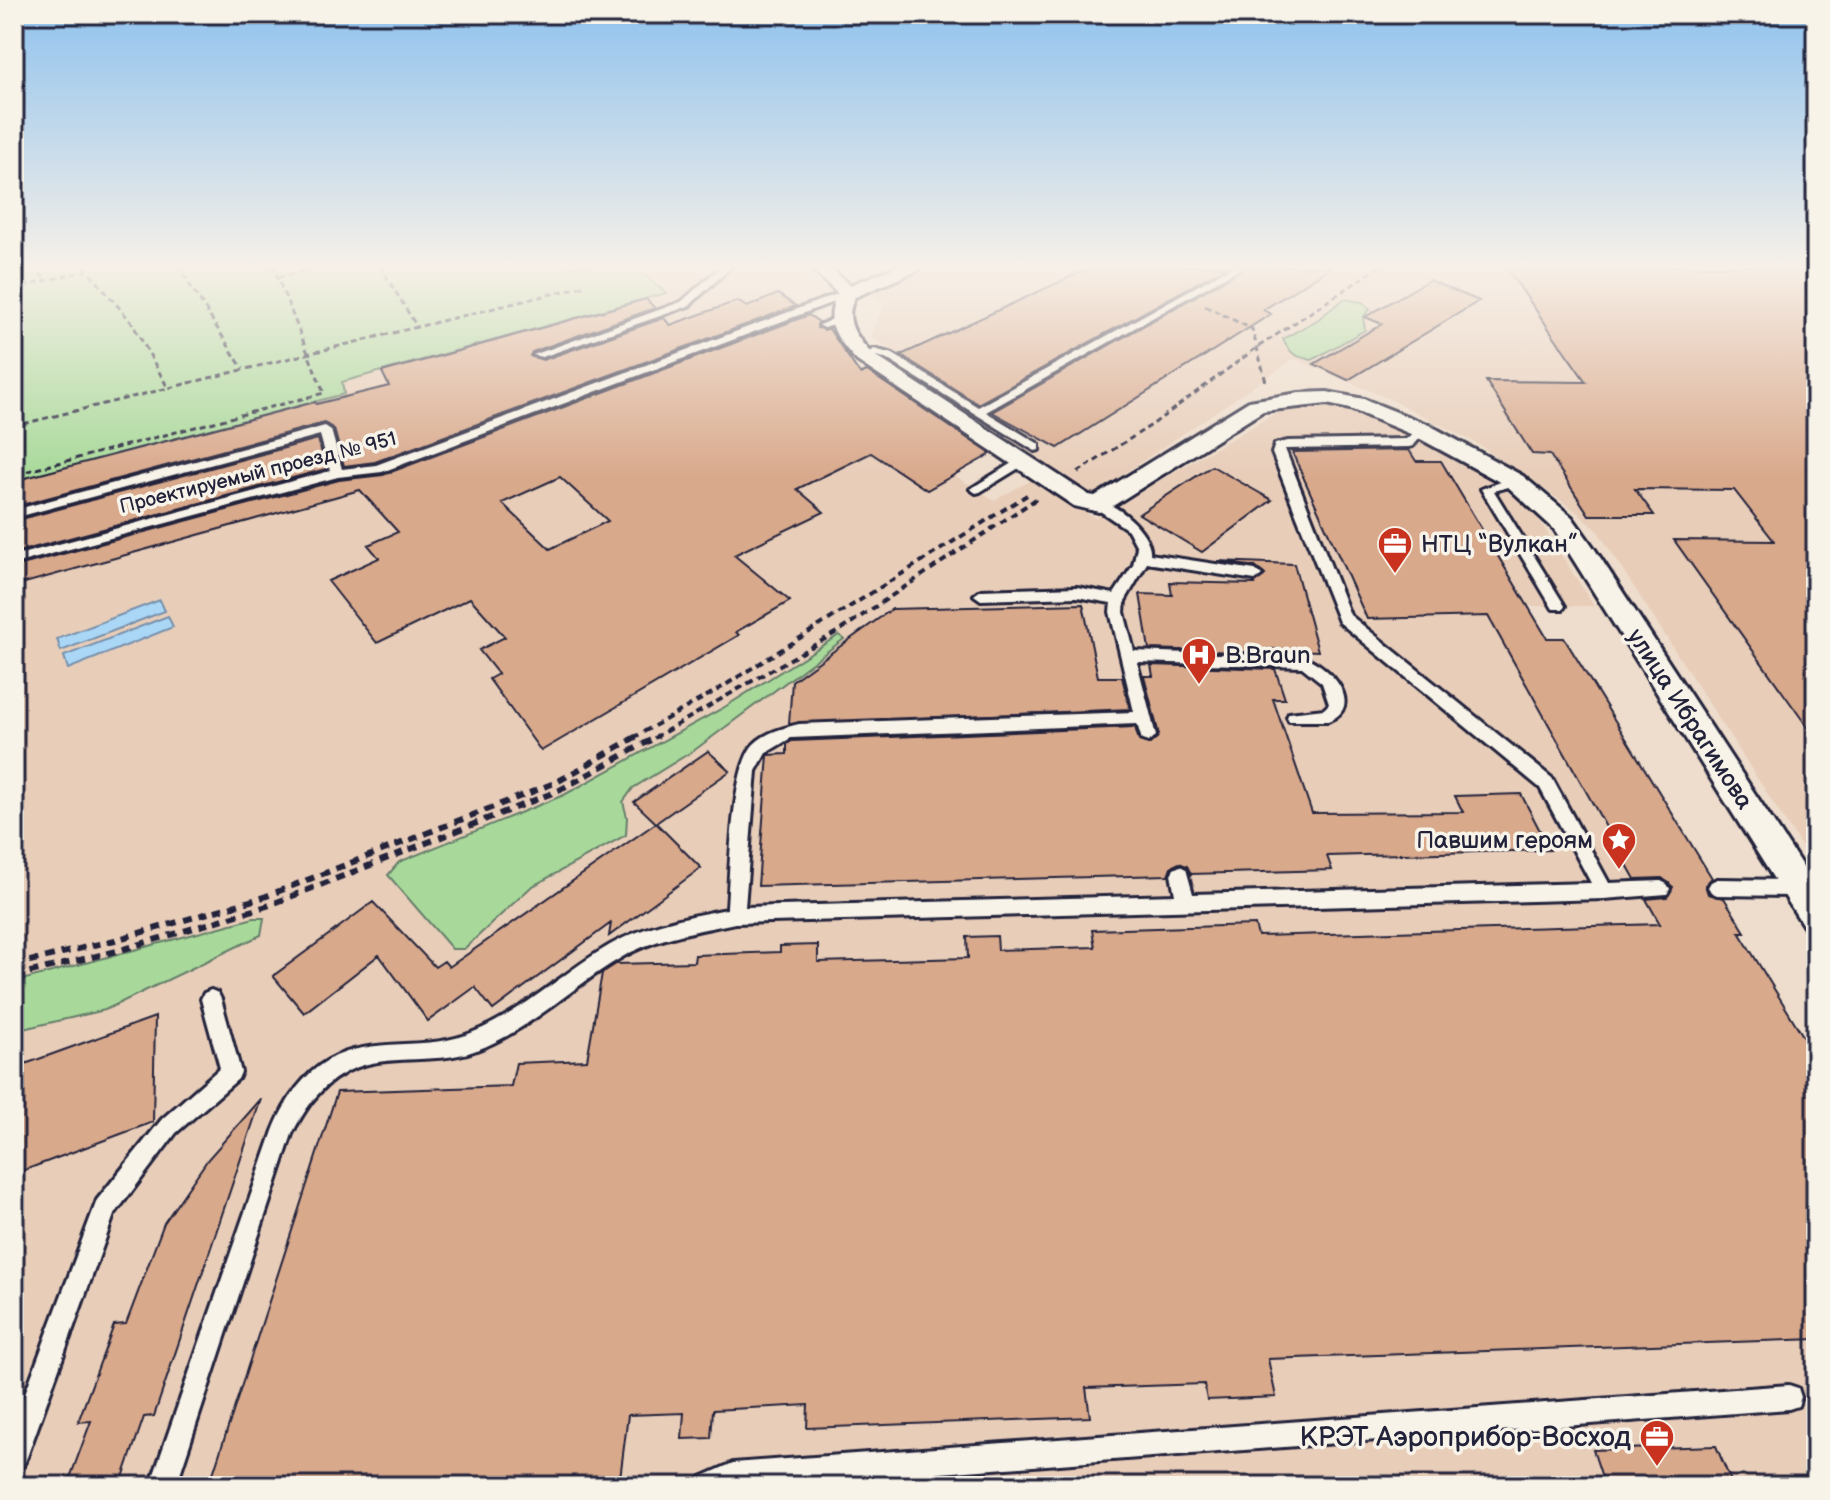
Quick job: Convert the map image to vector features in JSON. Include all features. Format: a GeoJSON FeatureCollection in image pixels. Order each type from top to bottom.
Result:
{"type":"FeatureCollection","features":[{"type":"Feature","properties":{"kind":"street"},"geometry":{"type":"LineString","coordinates":[[845,336],[864,357],[1027,455],[1052,484],[1082,501],[1099,504]]}},
{"type":"Feature","properties":{"kind":"street","name":"улица Ибрагимова"},"geometry":{"type":"LineString","coordinates":[[1099,504],[1248,411],[1269,403],[1312,398],[1342,400],[1421,430],[1515,481],[1563,523],[1816,916]]}},
{"type":"Feature","properties":{"kind":"lane"},"geometry":{"type":"LineString","coordinates":[[538,355],[593,336]]}},
{"type":"Feature","properties":{"kind":"lane","name":"Проектируемый проезд № 951"},"geometry":{"type":"LineString","coordinates":[[14,560],[337,473],[378,469],[733,336]]}},
{"type":"Feature","properties":{"kind":"lane"},"geometry":{"type":"LineString","coordinates":[[979,411],[1115,336]]}},
{"type":"Feature","properties":{"kind":"lane"},"geometry":{"type":"LineString","coordinates":[[864,357],[874,352],[889,356],[979,411],[1027,455],[976,489]]}},
{"type":"Feature","properties":{"kind":"lane"},"geometry":{"type":"LineString","coordinates":[[14,514],[325,430],[337,473]]}},
{"type":"Feature","properties":{"kind":"lane"},"geometry":{"type":"LineString","coordinates":[[1421,430],[1409,443],[1288,445],[1279,447],[1278,453],[1344,618],[1546,783],[1604,891]]}},
{"type":"Feature","properties":{"kind":"lane"},"geometry":{"type":"LineString","coordinates":[[1515,481],[1487,489],[1558,606]]}},
{"type":"Feature","properties":{"kind":"lane"},"geometry":{"type":"LineString","coordinates":[[1099,504],[1133,527],[1144,547],[1140,568],[1122,587],[1117,599],[1148,736]]}},
{"type":"Feature","properties":{"kind":"lane"},"geometry":{"type":"LineString","coordinates":[[1144,558],[1255,575]]}},
{"type":"Feature","properties":{"kind":"lane"},"geometry":{"type":"LineString","coordinates":[[981,595],[1077,592],[1117,599]]}},
{"type":"Feature","properties":{"kind":"lane"},"geometry":{"type":"LineString","coordinates":[[1128,656],[1304,662],[1326,675],[1332,684],[1337,705],[1328,715],[1295,717]]}},
{"type":"Feature","properties":{"kind":"lane"},"geometry":{"type":"LineString","coordinates":[[735,915],[748,771],[751,759],[770,740],[799,730],[1143,718]]}},
{"type":"Feature","properties":{"kind":"lane"},"geometry":{"type":"LineString","coordinates":[[1180,874],[1186,903]]}},
{"type":"Feature","properties":{"kind":"lane"},"geometry":{"type":"LineString","coordinates":[[1717,887],[1799,888]]}},
{"type":"Feature","properties":{"kind":"lane"},"geometry":{"type":"LineString","coordinates":[[163,1486],[283,1131],[295,1107],[313,1084],[336,1067],[361,1056],[386,1051],[449,1048],[474,1042],[640,939],[735,915],[1661,889]]}},
{"type":"Feature","properties":{"kind":"lane"},"geometry":{"type":"LineString","coordinates":[[14,1457],[105,1208],[169,1126],[231,1072],[211,999]]}},
{"type":"Feature","properties":{"kind":"lane"},"geometry":{"type":"LineString","coordinates":[[710,1486],[733,1476],[1789,1397]]}},
{"type":"Feature","properties":{"kind":"path"},"geometry":{"type":"LineString","coordinates":[[142,336],[157,360],[168,388]]}},
{"type":"Feature","properties":{"kind":"path"},"geometry":{"type":"LineString","coordinates":[[222,336],[243,369]]}},
{"type":"Feature","properties":{"kind":"path"},"geometry":{"type":"LineString","coordinates":[[14,475],[324,393],[303,336]]}},
{"type":"Feature","properties":{"kind":"path"},"geometry":{"type":"LineString","coordinates":[[14,426],[380,336]]}},
{"type":"Feature","properties":{"kind":"path"},"geometry":{"type":"LineString","coordinates":[[1253,336],[1266,382]]}},
{"type":"Feature","properties":{"kind":"path"},"geometry":{"type":"LineString","coordinates":[[14,965],[119,939],[264,897],[557,782],[719,689],[1153,424],[1275,336]]}},
{"type":"Feature","properties":{"kind":"path"},"geometry":{"type":"LineString","coordinates":[[14,976],[121,950],[267,906],[560,790],[731,696],[842,629],[1052,484]]}},
{"type":"Feature","properties":{"kind":"shaded area"},"geometry":{"type":"Polygon","coordinates":[[[507,336],[834,336],[848,369],[986,457],[954,475],[994,500],[1040,476],[1034,463],[887,362],[898,356],[871,336],[1816,336],[1816,869],[1597,530],[1573,509],[1476,443],[1396,402],[1294,359],[1076,506],[1095,518],[1276,413],[1312,407],[1341,408],[1449,452],[1532,509],[1594,606],[1516,606],[1535,638],[1564,638],[1745,932],[1740,933],[1816,1057],[1816,1337],[1809,1338],[1816,1352],[1816,1486],[14,1486],[14,481],[344,394],[342,382],[507,336]]]}},
{"type":"Feature","properties":{"kind":"green space"},"geometry":{"type":"Polygon","coordinates":[[[14,336],[509,336],[342,382],[344,394],[14,481],[14,336]]]}},
{"type":"Feature","properties":{"kind":"green space"},"geometry":{"type":"Polygon","coordinates":[[[1288,336],[1354,336],[1312,360],[1291,351],[1283,339],[1288,336]]]}},
{"type":"Feature","properties":{"kind":"green space"},"geometry":{"type":"Polygon","coordinates":[[[839,635],[844,639],[696,749],[633,788],[623,802],[627,817],[626,835],[531,887],[464,949],[452,949],[388,875],[399,862],[564,795],[723,708],[839,635]]]}},
{"type":"Feature","properties":{"kind":"green space"},"geometry":{"type":"Polygon","coordinates":[[[254,918],[264,918],[261,935],[105,1010],[14,1031],[14,982],[254,918]]]}},
{"type":"Feature","properties":{"kind":"water"},"geometry":{"type":"Polygon","coordinates":[[[160,600],[165,611],[61,651],[57,639],[160,600]]]}},
{"type":"Feature","properties":{"kind":"water"},"geometry":{"type":"Polygon","coordinates":[[[168,616],[173,627],[68,669],[64,656],[168,616]]]}},
{"type":"Feature","properties":{"kind":"building"},"geometry":{"type":"Polygon","coordinates":[[[512,336],[577,336],[532,352],[530,356],[543,360],[612,336],[715,336],[375,462],[344,466],[334,429],[324,423],[14,507],[14,481],[315,402],[389,386],[382,372],[512,336]]]}},
{"type":"Feature","properties":{"kind":"building"},"geometry":{"type":"Polygon","coordinates":[[[753,336],[834,336],[860,374],[867,371],[991,454],[927,490],[871,453],[797,489],[824,512],[734,555],[790,601],[736,632],[739,635],[541,751],[489,679],[498,674],[479,650],[505,637],[470,598],[377,643],[328,581],[379,558],[368,545],[398,532],[360,490],[14,586],[14,567],[339,480],[383,475],[753,336]],[[560,477],[502,503],[550,549],[608,521],[560,477]]]}},
{"type":"Feature","properties":{"kind":"building"},"geometry":{"type":"Polygon","coordinates":[[[942,336],[1101,336],[978,404],[901,355],[942,336]]]}},
{"type":"Feature","properties":{"kind":"building"},"geometry":{"type":"Polygon","coordinates":[[[1126,336],[1236,336],[1058,448],[992,412],[1126,336]]]}},
{"type":"Feature","properties":{"kind":"building"},"geometry":{"type":"Polygon","coordinates":[[[1362,336],[1421,336],[1348,380],[1314,364],[1362,336]]]}},
{"type":"Feature","properties":{"kind":"building"},"geometry":{"type":"Polygon","coordinates":[[[1554,336],[1816,336],[1816,739],[1674,540],[1774,541],[1734,490],[1635,489],[1654,515],[1589,515],[1550,455],[1532,454],[1486,381],[1586,382],[1554,336]]]}},
{"type":"Feature","properties":{"kind":"building"},"geometry":{"type":"Polygon","coordinates":[[[318,439],[326,469],[14,553],[14,521],[318,439]]]}},
{"type":"Feature","properties":{"kind":"building"},"geometry":{"type":"Polygon","coordinates":[[[1409,450],[1416,461],[1441,461],[1547,638],[1564,638],[1712,878],[1705,885],[1708,894],[1724,898],[1745,932],[1739,932],[1816,1057],[1816,1339],[1268,1359],[1276,1397],[1207,1400],[1204,1384],[1086,1388],[1090,1417],[807,1428],[808,1405],[713,1410],[711,1438],[682,1439],[684,1413],[628,1415],[619,1486],[209,1486],[337,1092],[511,1086],[516,1063],[587,1060],[602,973],[616,964],[694,962],[695,955],[780,952],[780,946],[818,945],[818,962],[968,958],[967,937],[997,936],[998,950],[1095,947],[1092,930],[1255,925],[1258,936],[1660,924],[1646,899],[1667,897],[1673,887],[1662,878],[1635,879],[1488,616],[1367,619],[1292,452],[1409,450]]]}},
{"type":"Feature","properties":{"kind":"building"},"geometry":{"type":"Polygon","coordinates":[[[1212,466],[1272,500],[1202,552],[1139,514],[1212,466]]]}},
{"type":"Feature","properties":{"kind":"building"},"geometry":{"type":"Polygon","coordinates":[[[1217,561],[1294,564],[1318,651],[1268,649],[1269,653],[1149,649],[1140,594],[1172,595],[1170,582],[1256,584],[1265,575],[1255,567],[1217,561]]]}},
{"type":"Feature","properties":{"kind":"building"},"geometry":{"type":"Polygon","coordinates":[[[1083,604],[1098,677],[1122,677],[1130,709],[789,724],[792,681],[892,609],[1083,604]]]}},
{"type":"Feature","properties":{"kind":"building"},"geometry":{"type":"Polygon","coordinates":[[[1151,665],[1275,669],[1285,699],[1273,699],[1312,813],[1463,812],[1455,796],[1521,794],[1550,850],[1327,856],[1332,870],[1191,874],[1187,866],[1179,863],[1171,867],[1168,875],[758,886],[768,755],[787,754],[787,744],[792,741],[1135,727],[1139,741],[1150,744],[1159,735],[1144,676],[1153,676],[1151,665]]]}},
{"type":"Feature","properties":{"kind":"building"},"geometry":{"type":"Polygon","coordinates":[[[708,751],[730,771],[656,823],[634,802],[708,751]]]}},
{"type":"Feature","properties":{"kind":"building"},"geometry":{"type":"Polygon","coordinates":[[[656,823],[701,868],[609,936],[611,923],[493,1010],[475,987],[428,1021],[379,955],[304,1013],[273,976],[373,902],[435,967],[444,961],[449,967],[656,823]]]}},
{"type":"Feature","properties":{"kind":"building"},"geometry":{"type":"Polygon","coordinates":[[[155,1017],[153,1122],[14,1174],[14,1068],[155,1017]]]}},
{"type":"Feature","properties":{"kind":"building"},"geometry":{"type":"Polygon","coordinates":[[[261,1099],[154,1416],[144,1417],[120,1486],[67,1486],[91,1421],[78,1422],[114,1325],[126,1324],[164,1223],[208,1159],[261,1099]]]}},
{"type":"Feature","properties":{"kind":"building"},"geometry":{"type":"Polygon","coordinates":[[[1716,1446],[1733,1486],[1605,1486],[1593,1450],[1716,1446]]]}},
{"type":"Feature","properties":{"kind":"place","name":"НТЦ “Вулкан”"},"geometry":{"type":"Point","coordinates":[1395,575]}},
{"type":"Feature","properties":{"kind":"place","name":"B.Braun"},"geometry":{"type":"Point","coordinates":[1199,686]}},
{"type":"Feature","properties":{"kind":"place","name":"Павшим героям"},"geometry":{"type":"Point","coordinates":[1619,871]}},
{"type":"Feature","properties":{"kind":"place","name":"КРЭТ Аэроприбор-Восход"},"geometry":{"type":"Point","coordinates":[1657,1468]}}]}
